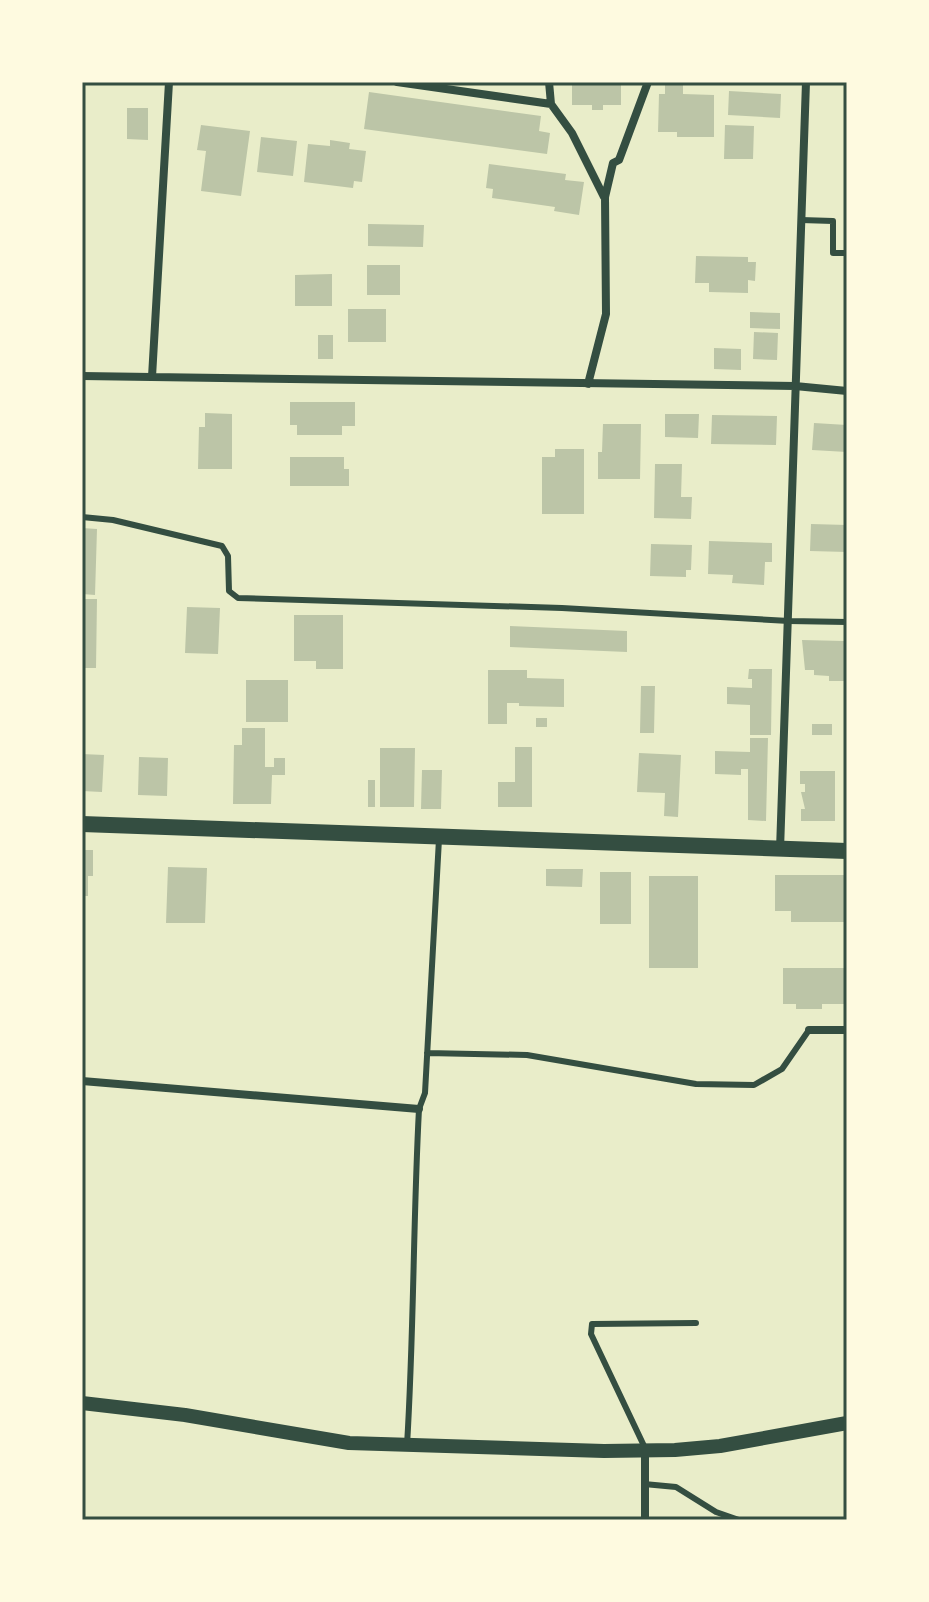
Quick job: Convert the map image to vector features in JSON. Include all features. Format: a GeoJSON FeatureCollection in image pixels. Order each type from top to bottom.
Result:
{"type":"FeatureCollection","features":[{"type":"Feature","properties":{"kind":"main road"},"geometry":{"type":"LineString","coordinates":[[82,824],[847,851]]}},
{"type":"Feature","properties":{"kind":"street"},"geometry":{"type":"LineString","coordinates":[[152,377],[169,82]]}},
{"type":"Feature","properties":{"kind":"street"},"geometry":{"type":"LineString","coordinates":[[397,82],[551,104]]}},
{"type":"Feature","properties":{"kind":"street"},"geometry":{"type":"LineString","coordinates":[[549,82],[551,104],[572,133],[605,197]]}},
{"type":"Feature","properties":{"kind":"street"},"geometry":{"type":"LineString","coordinates":[[588,384],[606,314],[605,197],[613,163],[619,160],[648,82]]}},
{"type":"Feature","properties":{"kind":"street"},"geometry":{"type":"LineString","coordinates":[[780,850],[806,82]]}},
{"type":"Feature","properties":{"kind":"street"},"geometry":{"type":"LineString","coordinates":[[82,376],[795,386],[847,391]]}},
{"type":"Feature","properties":{"kind":"street"},"geometry":{"type":"LineString","coordinates":[[809,1030],[847,1030]]}},
{"type":"Feature","properties":{"kind":"street"},"geometry":{"type":"LineString","coordinates":[[82,1081],[419,1109]]}},
{"type":"Feature","properties":{"kind":"street"},"geometry":{"type":"LineString","coordinates":[[82,1403],[185,1415],[320,1440],[407,1445],[645,1450],[720,1446],[847,1423]]}},
{"type":"Feature","properties":{"kind":"street"},"geometry":{"type":"LineString","coordinates":[[645,1450],[645,1520]]}},
{"type":"Feature","properties":{"kind":"lane"},"geometry":{"type":"LineString","coordinates":[[801,220],[833,221],[833,253],[847,253]]}},
{"type":"Feature","properties":{"kind":"lane"},"geometry":{"type":"LineString","coordinates":[[82,517],[113,520],[222,546],[228,556],[229,591],[238,598],[562,608],[847,622]]}},
{"type":"Feature","properties":{"kind":"lane"},"geometry":{"type":"LineString","coordinates":[[407,1445],[419,1109],[425,1093],[439,838]]}},
{"type":"Feature","properties":{"kind":"lane"},"geometry":{"type":"LineString","coordinates":[[427,1053],[527,1055],[696,1084],[754,1085],[782,1069],[809,1030]]}},
{"type":"Feature","properties":{"kind":"lane"},"geometry":{"type":"LineString","coordinates":[[645,1450],[591,1334],[592,1324],[696,1323]]}},
{"type":"Feature","properties":{"kind":"lane"},"geometry":{"type":"LineString","coordinates":[[644,1484],[676,1487],[716,1512],[739,1520]]}},
{"type":"Feature","properties":{"kind":"building"},"geometry":{"type":"Polygon","coordinates":[[[572,82],[621,82],[621,105],[603,105],[603,110],[592,110],[592,105],[572,105],[572,82]]]}},
{"type":"Feature","properties":{"kind":"building"},"geometry":{"type":"Polygon","coordinates":[[[665,82],[683,82],[683,94],[714,95],[714,137],[677,137],[677,132],[658,132],[659,94],[665,94],[665,82]]]}},
{"type":"Feature","properties":{"kind":"building"},"geometry":{"type":"Polygon","coordinates":[[[729,91],[781,94],[780,118],[728,115],[729,91]]]}},
{"type":"Feature","properties":{"kind":"building"},"geometry":{"type":"Polygon","coordinates":[[[369,92],[541,116],[539,131],[550,133],[547,154],[364,129],[369,92]]]}},
{"type":"Feature","properties":{"kind":"building"},"geometry":{"type":"Polygon","coordinates":[[[127,108],[148,108],[148,140],[127,139],[127,108]]]}},
{"type":"Feature","properties":{"kind":"building"},"geometry":{"type":"Polygon","coordinates":[[[201,125],[250,131],[241,196],[201,191],[206,151],[197,150],[201,125]]]}},
{"type":"Feature","properties":{"kind":"building"},"geometry":{"type":"Polygon","coordinates":[[[725,125],[754,126],[753,159],[724,159],[725,125]]]}},
{"type":"Feature","properties":{"kind":"building"},"geometry":{"type":"Polygon","coordinates":[[[261,137],[297,141],[293,176],[257,172],[261,137]]]}},
{"type":"Feature","properties":{"kind":"building"},"geometry":{"type":"Polygon","coordinates":[[[330,140],[350,143],[349,149],[366,151],[362,182],[354,181],[353,188],[304,182],[308,144],[330,146],[330,140]]]}},
{"type":"Feature","properties":{"kind":"building"},"geometry":{"type":"Polygon","coordinates":[[[489,164],[566,174],[565,180],[584,182],[579,215],[554,211],[555,207],[492,198],[493,189],[486,188],[489,164]]]}},
{"type":"Feature","properties":{"kind":"building"},"geometry":{"type":"Polygon","coordinates":[[[368,224],[424,225],[423,247],[368,246],[368,224]]]}},
{"type":"Feature","properties":{"kind":"building"},"geometry":{"type":"Polygon","coordinates":[[[696,256],[748,257],[748,262],[756,262],[755,281],[748,280],[748,293],[709,292],[709,283],[695,283],[696,256]]]}},
{"type":"Feature","properties":{"kind":"building"},"geometry":{"type":"Polygon","coordinates":[[[367,265],[400,265],[400,295],[367,295],[367,265]]]}},
{"type":"Feature","properties":{"kind":"building"},"geometry":{"type":"Polygon","coordinates":[[[332,274],[332,306],[295,306],[295,275],[332,274]]]}},
{"type":"Feature","properties":{"kind":"building"},"geometry":{"type":"Polygon","coordinates":[[[348,309],[386,309],[386,342],[348,342],[348,309]]]}},
{"type":"Feature","properties":{"kind":"building"},"geometry":{"type":"Polygon","coordinates":[[[750,312],[780,313],[780,329],[750,328],[750,312]]]}},
{"type":"Feature","properties":{"kind":"building"},"geometry":{"type":"Polygon","coordinates":[[[754,332],[778,333],[777,360],[753,359],[754,332]]]}},
{"type":"Feature","properties":{"kind":"building"},"geometry":{"type":"Polygon","coordinates":[[[318,335],[333,335],[333,359],[318,359],[318,335]]]}},
{"type":"Feature","properties":{"kind":"building"},"geometry":{"type":"Polygon","coordinates":[[[714,348],[741,349],[741,370],[714,369],[714,348]]]}},
{"type":"Feature","properties":{"kind":"building"},"geometry":{"type":"Polygon","coordinates":[[[290,402],[355,402],[355,426],[342,426],[342,435],[297,435],[297,425],[290,425],[290,402]]]}},
{"type":"Feature","properties":{"kind":"building"},"geometry":{"type":"Polygon","coordinates":[[[205,413],[232,414],[232,469],[198,469],[199,427],[205,427],[205,413]]]}},
{"type":"Feature","properties":{"kind":"building"},"geometry":{"type":"Polygon","coordinates":[[[665,414],[699,414],[698,438],[665,437],[665,414]]]}},
{"type":"Feature","properties":{"kind":"building"},"geometry":{"type":"Polygon","coordinates":[[[712,415],[777,416],[776,445],[711,444],[712,415]]]}},
{"type":"Feature","properties":{"kind":"building"},"geometry":{"type":"Polygon","coordinates":[[[814,423],[847,425],[847,452],[812,450],[814,423]]]}},
{"type":"Feature","properties":{"kind":"building"},"geometry":{"type":"Polygon","coordinates":[[[603,424],[641,424],[640,479],[598,479],[598,452],[602,452],[603,424]]]}},
{"type":"Feature","properties":{"kind":"building"},"geometry":{"type":"Polygon","coordinates":[[[555,449],[584,449],[584,514],[542,514],[542,457],[555,457],[555,449]]]}},
{"type":"Feature","properties":{"kind":"building"},"geometry":{"type":"Polygon","coordinates":[[[290,457],[344,457],[344,469],[349,469],[349,486],[290,486],[290,457]]]}},
{"type":"Feature","properties":{"kind":"building"},"geometry":{"type":"Polygon","coordinates":[[[655,464],[682,464],[681,497],[692,497],[691,519],[654,518],[655,464]]]}},
{"type":"Feature","properties":{"kind":"building"},"geometry":{"type":"Polygon","coordinates":[[[811,524],[847,525],[847,552],[810,551],[811,524]]]}},
{"type":"Feature","properties":{"kind":"building"},"geometry":{"type":"Polygon","coordinates":[[[82,528],[97,529],[95,595],[82,594],[82,528]]]}},
{"type":"Feature","properties":{"kind":"building"},"geometry":{"type":"Polygon","coordinates":[[[709,541],[772,543],[772,562],[765,562],[764,585],[732,583],[733,575],[708,574],[709,541]]]}},
{"type":"Feature","properties":{"kind":"building"},"geometry":{"type":"Polygon","coordinates":[[[651,544],[692,545],[691,570],[686,570],[686,577],[650,576],[651,544]]]}},
{"type":"Feature","properties":{"kind":"building"},"geometry":{"type":"Polygon","coordinates":[[[82,599],[97,599],[96,668],[82,668],[82,599]]]}},
{"type":"Feature","properties":{"kind":"building"},"geometry":{"type":"Polygon","coordinates":[[[187,607],[220,608],[218,654],[185,653],[187,607]]]}},
{"type":"Feature","properties":{"kind":"building"},"geometry":{"type":"Polygon","coordinates":[[[294,615],[343,615],[343,669],[316,669],[316,661],[294,661],[294,615]]]}},
{"type":"Feature","properties":{"kind":"building"},"geometry":{"type":"Polygon","coordinates":[[[510,626],[627,631],[627,652],[510,647],[510,626]]]}},
{"type":"Feature","properties":{"kind":"building"},"geometry":{"type":"Polygon","coordinates":[[[802,640],[844,641],[844,681],[829,681],[829,676],[814,675],[814,670],[805,670],[802,640]]]}},
{"type":"Feature","properties":{"kind":"building"},"geometry":{"type":"Polygon","coordinates":[[[749,669],[772,669],[771,735],[750,735],[750,705],[727,704],[727,687],[752,688],[752,679],[748,679],[749,669]]]}},
{"type":"Feature","properties":{"kind":"building"},"geometry":{"type":"Polygon","coordinates":[[[488,670],[527,670],[527,678],[564,679],[564,707],[507,703],[507,724],[488,724],[488,670]]]}},
{"type":"Feature","properties":{"kind":"building"},"geometry":{"type":"Polygon","coordinates":[[[246,680],[288,680],[288,722],[246,722],[246,680]]]}},
{"type":"Feature","properties":{"kind":"building"},"geometry":{"type":"Polygon","coordinates":[[[641,686],[655,686],[654,733],[640,733],[641,686]]]}},
{"type":"Feature","properties":{"kind":"building"},"geometry":{"type":"Polygon","coordinates":[[[536,718],[547,718],[547,727],[536,727],[536,718]]]}},
{"type":"Feature","properties":{"kind":"building"},"geometry":{"type":"Polygon","coordinates":[[[812,724],[832,724],[832,735],[812,735],[812,724]]]}},
{"type":"Feature","properties":{"kind":"building"},"geometry":{"type":"Polygon","coordinates":[[[242,728],[265,728],[265,767],[274,767],[274,758],[285,758],[285,775],[272,775],[271,804],[233,804],[234,745],[242,745],[242,728]]]}},
{"type":"Feature","properties":{"kind":"building"},"geometry":{"type":"Polygon","coordinates":[[[750,738],[768,738],[766,821],[748,820],[748,769],[741,769],[741,775],[715,774],[715,751],[750,752],[750,738]]]}},
{"type":"Feature","properties":{"kind":"building"},"geometry":{"type":"Polygon","coordinates":[[[515,747],[532,747],[532,807],[498,807],[498,782],[515,782],[515,747]]]}},
{"type":"Feature","properties":{"kind":"building"},"geometry":{"type":"Polygon","coordinates":[[[380,748],[415,748],[414,807],[380,807],[380,748]]]}},
{"type":"Feature","properties":{"kind":"building"},"geometry":{"type":"Polygon","coordinates":[[[639,753],[681,755],[678,817],[664,816],[665,793],[637,792],[639,753]]]}},
{"type":"Feature","properties":{"kind":"building"},"geometry":{"type":"Polygon","coordinates":[[[82,754],[104,755],[102,792],[82,791],[82,754]]]}},
{"type":"Feature","properties":{"kind":"building"},"geometry":{"type":"Polygon","coordinates":[[[139,757],[168,758],[167,796],[138,795],[139,757]]]}},
{"type":"Feature","properties":{"kind":"building"},"geometry":{"type":"Polygon","coordinates":[[[422,770],[442,770],[441,809],[421,809],[422,770]]]}},
{"type":"Feature","properties":{"kind":"building"},"geometry":{"type":"Polygon","coordinates":[[[800,771],[835,771],[835,821],[801,821],[801,809],[805,809],[801,792],[805,792],[805,784],[800,784],[800,771]]]}},
{"type":"Feature","properties":{"kind":"building"},"geometry":{"type":"Polygon","coordinates":[[[368,780],[375,780],[375,807],[368,807],[368,780]]]}},
{"type":"Feature","properties":{"kind":"building"},"geometry":{"type":"Polygon","coordinates":[[[82,850],[93,850],[93,876],[88,876],[88,896],[82,896],[82,850]]]}},
{"type":"Feature","properties":{"kind":"building"},"geometry":{"type":"Polygon","coordinates":[[[168,867],[207,868],[205,923],[166,923],[168,867]]]}},
{"type":"Feature","properties":{"kind":"building"},"geometry":{"type":"Polygon","coordinates":[[[546,869],[583,869],[582,887],[546,886],[546,869]]]}},
{"type":"Feature","properties":{"kind":"building"},"geometry":{"type":"Polygon","coordinates":[[[600,872],[631,872],[631,924],[600,924],[600,872]]]}},
{"type":"Feature","properties":{"kind":"building"},"geometry":{"type":"Polygon","coordinates":[[[775,875],[847,875],[847,922],[791,922],[791,911],[775,911],[775,875]]]}},
{"type":"Feature","properties":{"kind":"building"},"geometry":{"type":"Polygon","coordinates":[[[649,876],[698,876],[698,968],[649,968],[649,876]]]}},
{"type":"Feature","properties":{"kind":"building"},"geometry":{"type":"Polygon","coordinates":[[[783,968],[847,968],[847,1004],[822,1004],[822,1009],[796,1009],[796,1004],[783,1004],[783,968]]]}}]}
